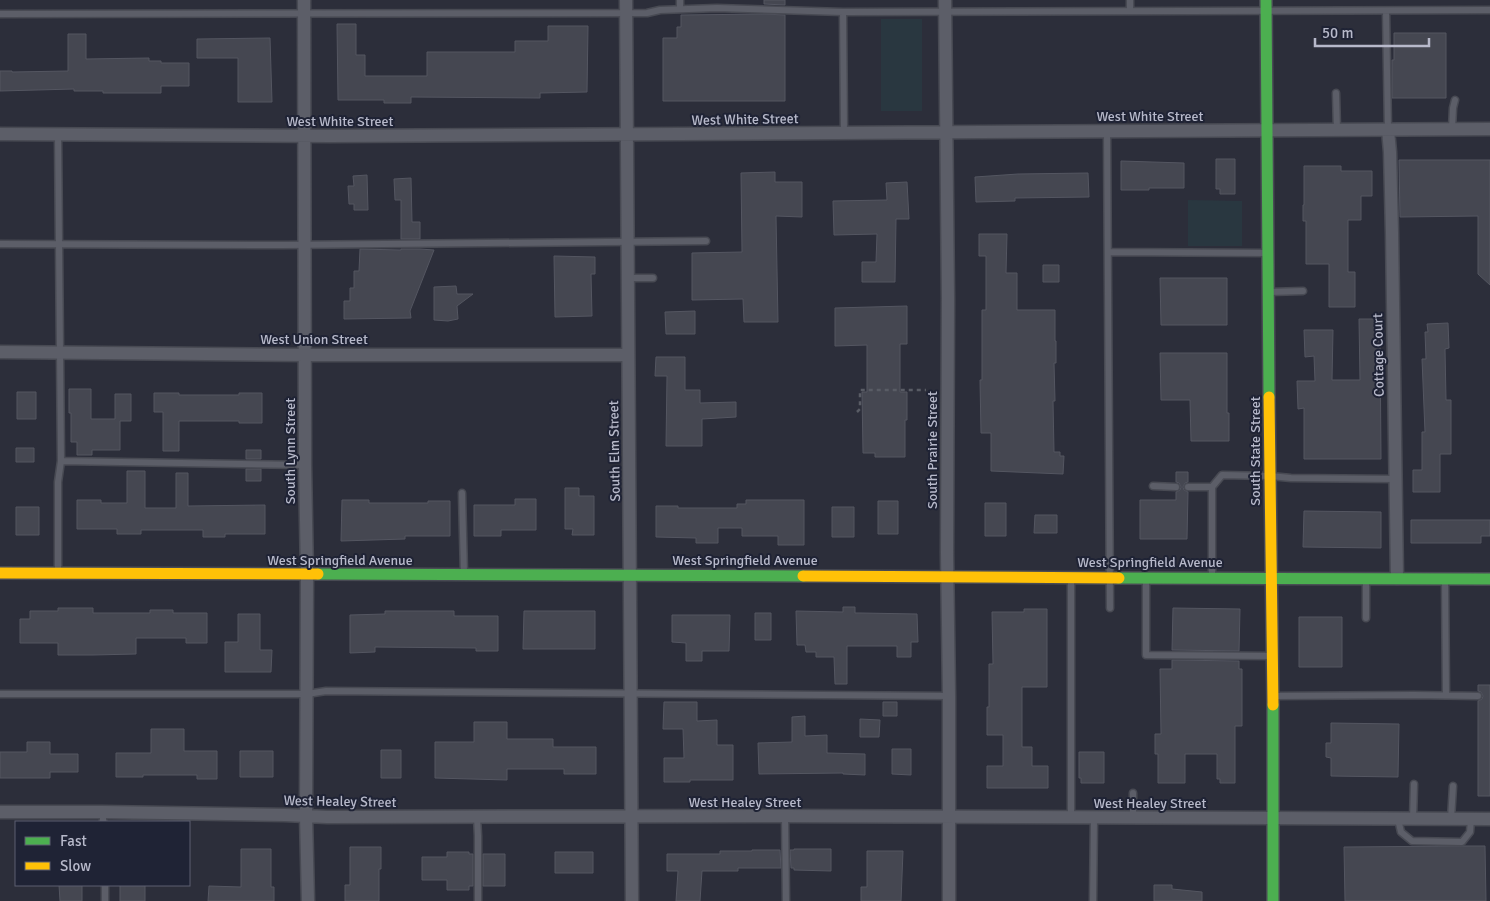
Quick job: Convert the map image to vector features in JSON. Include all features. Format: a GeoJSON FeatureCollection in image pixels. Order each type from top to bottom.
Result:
{"type":"FeatureCollection","features":[{"type":"Feature","properties":{"kind":"main road","name":"South State Street"},"geometry":{"type":"LineString","coordinates":[[1266,5],[1273,696],[1273,901]]}},
{"type":"Feature","properties":{"kind":"main road","name":"West Springfield Avenue"},"geometry":{"type":"LineString","coordinates":[[0,573],[1490,578]]}},
{"type":"Feature","properties":{"kind":"street","name":"South Lynn Street"},"geometry":{"type":"LineString","coordinates":[[304,0],[307,575],[306,816],[308,901]]}},
{"type":"Feature","properties":{"kind":"street","name":"South Elm Street"},"geometry":{"type":"LineString","coordinates":[[626,6],[632,901]]}},
{"type":"Feature","properties":{"kind":"street","name":"South Prairie Street"},"geometry":{"type":"LineString","coordinates":[[945,6],[948,299],[949,901]]}},
{"type":"Feature","properties":{"kind":"street","name":"West White Street"},"geometry":{"type":"LineString","coordinates":[[0,134],[304,136],[1490,129]]}},
{"type":"Feature","properties":{"kind":"street","name":"Cottage Court"},"geometry":{"type":"LineString","coordinates":[[1388,130],[1390,152],[1397,578]]}},
{"type":"Feature","properties":{"kind":"street","name":"West Union Street"},"geometry":{"type":"LineString","coordinates":[[0,352],[305,355],[628,355]]}},
{"type":"Feature","properties":{"kind":"street","name":"West Healey Street"},"geometry":{"type":"LineString","coordinates":[[0,812],[103,817],[785,816],[1490,819]]}},
{"type":"Feature","properties":{"kind":"lane"},"geometry":{"type":"LineString","coordinates":[[680,0],[680,9]]}},
{"type":"Feature","properties":{"kind":"lane"},"geometry":{"type":"LineString","coordinates":[[717,0],[717,8]]}},
{"type":"Feature","properties":{"kind":"lane"},"geometry":{"type":"LineString","coordinates":[[1130,0],[1130,11]]}},
{"type":"Feature","properties":{"kind":"lane"},"geometry":{"type":"LineString","coordinates":[[0,14],[304,14],[626,6],[647,13],[660,10],[717,8],[843,12],[945,6],[1130,11],[1266,5],[1386,11],[1490,10]]}},
{"type":"Feature","properties":{"kind":"lane"},"geometry":{"type":"LineString","coordinates":[[1386,11],[1388,130]]}},
{"type":"Feature","properties":{"kind":"lane"},"geometry":{"type":"LineString","coordinates":[[843,12],[844,133]]}},
{"type":"Feature","properties":{"kind":"lane"},"geometry":{"type":"LineString","coordinates":[[1336,92],[1337,130]]}},
{"type":"Feature","properties":{"kind":"lane"},"geometry":{"type":"LineString","coordinates":[[1452,129],[1453,108],[1456,100]]}},
{"type":"Feature","properties":{"kind":"lane"},"geometry":{"type":"LineString","coordinates":[[1107,132],[1110,608]]}},
{"type":"Feature","properties":{"kind":"lane"},"geometry":{"type":"LineString","coordinates":[[58,135],[60,244],[58,573]]}},
{"type":"Feature","properties":{"kind":"lane"},"geometry":{"type":"LineString","coordinates":[[0,244],[305,245],[706,241]]}},
{"type":"Feature","properties":{"kind":"lane"},"geometry":{"type":"LineString","coordinates":[[1108,252],[1268,253]]}},
{"type":"Feature","properties":{"kind":"lane"},"geometry":{"type":"LineString","coordinates":[[628,278],[652,278]]}},
{"type":"Feature","properties":{"kind":"lane"},"geometry":{"type":"LineString","coordinates":[[1269,292],[1303,291]]}},
{"type":"Feature","properties":{"kind":"lane"},"geometry":{"type":"LineString","coordinates":[[60,461],[305,465]]}},
{"type":"Feature","properties":{"kind":"lane"},"geometry":{"type":"LineString","coordinates":[[1212,577],[1212,487],[1222,475],[1396,479]]}},
{"type":"Feature","properties":{"kind":"lane"},"geometry":{"type":"LineString","coordinates":[[1153,486],[1176,487]]}},
{"type":"Feature","properties":{"kind":"lane"},"geometry":{"type":"LineString","coordinates":[[1188,487],[1212,487]]}},
{"type":"Feature","properties":{"kind":"lane"},"geometry":{"type":"LineString","coordinates":[[462,493],[464,575]]}},
{"type":"Feature","properties":{"kind":"lane"},"geometry":{"type":"LineString","coordinates":[[1071,577],[1071,817]]}},
{"type":"Feature","properties":{"kind":"lane"},"geometry":{"type":"LineString","coordinates":[[1146,577],[1146,655],[1272,656]]}},
{"type":"Feature","properties":{"kind":"lane"},"geometry":{"type":"LineString","coordinates":[[1366,578],[1366,618]]}},
{"type":"Feature","properties":{"kind":"lane"},"geometry":{"type":"LineString","coordinates":[[1445,579],[1446,695]]}},
{"type":"Feature","properties":{"kind":"lane"},"geometry":{"type":"LineString","coordinates":[[0,694],[307,694],[326,691],[949,696]]}},
{"type":"Feature","properties":{"kind":"lane"},"geometry":{"type":"LineString","coordinates":[[1273,696],[1478,696]]}},
{"type":"Feature","properties":{"kind":"lane"},"geometry":{"type":"LineString","coordinates":[[1413,819],[1414,784]]}},
{"type":"Feature","properties":{"kind":"lane"},"geometry":{"type":"LineString","coordinates":[[1451,819],[1453,786]]}},
{"type":"Feature","properties":{"kind":"lane"},"geometry":{"type":"LineString","coordinates":[[1133,792],[1133,818]]}},
{"type":"Feature","properties":{"kind":"lane"},"geometry":{"type":"LineString","coordinates":[[785,816],[786,901]]}},
{"type":"Feature","properties":{"kind":"lane"},"geometry":{"type":"LineString","coordinates":[[477,817],[478,901]]}},
{"type":"Feature","properties":{"kind":"lane"},"geometry":{"type":"LineString","coordinates":[[1094,818],[1094,901]]}},
{"type":"Feature","properties":{"kind":"lane"},"geometry":{"type":"LineString","coordinates":[[1398,819],[1401,832],[1412,841],[1462,842],[1470,832],[1471,819]]}},
{"type":"Feature","properties":{"kind":"lane"},"geometry":{"type":"LineString","coordinates":[[105,886],[106,901]]}},
{"type":"Feature","properties":{"kind":"path"},"geometry":{"type":"LineString","coordinates":[[857,412],[860,409],[860,390],[926,390]]}},
{"type":"Feature","properties":{"kind":"shaded area"},"geometry":{"type":"Polygon","coordinates":[[[881,19],[922,19],[922,111],[881,111],[881,19]]]}},
{"type":"Feature","properties":{"kind":"shaded area"},"geometry":{"type":"Polygon","coordinates":[[[1188,200],[1242,201],[1242,246],[1188,246],[1188,200]]]}},
{"type":"Feature","properties":{"kind":"building"},"geometry":{"type":"Polygon","coordinates":[[[764,0],[785,0],[785,5],[764,4],[764,0]]]}},
{"type":"Feature","properties":{"kind":"building"},"geometry":{"type":"Polygon","coordinates":[[[681,15],[785,15],[785,101],[663,101],[663,38],[677,38],[677,27],[681,27],[681,15]]]}},
{"type":"Feature","properties":{"kind":"building"},"geometry":{"type":"Polygon","coordinates":[[[337,24],[356,24],[356,55],[365,55],[365,76],[427,76],[427,52],[515,52],[515,41],[548,41],[548,26],[588,26],[587,92],[540,93],[540,98],[411,97],[411,103],[384,103],[384,100],[338,100],[337,24]]]}},
{"type":"Feature","properties":{"kind":"building"},"geometry":{"type":"Polygon","coordinates":[[[1394,33],[1446,33],[1446,98],[1392,98],[1394,33]]]}},
{"type":"Feature","properties":{"kind":"building"},"geometry":{"type":"Polygon","coordinates":[[[68,34],[86,34],[86,59],[149,58],[149,61],[161,61],[161,63],[189,63],[189,86],[161,86],[161,93],[103,93],[103,91],[74,91],[74,89],[0,91],[0,71],[68,71],[68,34]]]}},
{"type":"Feature","properties":{"kind":"building"},"geometry":{"type":"Polygon","coordinates":[[[270,38],[272,102],[238,102],[238,58],[197,58],[197,39],[270,38]]]}},
{"type":"Feature","properties":{"kind":"building"},"geometry":{"type":"Polygon","coordinates":[[[1216,159],[1235,159],[1235,194],[1220,194],[1220,189],[1216,189],[1216,159]]]}},
{"type":"Feature","properties":{"kind":"building"},"geometry":{"type":"Polygon","coordinates":[[[1399,160],[1490,160],[1490,285],[1478,274],[1478,216],[1400,217],[1399,160]]]}},
{"type":"Feature","properties":{"kind":"building"},"geometry":{"type":"Polygon","coordinates":[[[1121,161],[1184,163],[1184,188],[1121,190],[1121,161]]]}},
{"type":"Feature","properties":{"kind":"building"},"geometry":{"type":"Polygon","coordinates":[[[1304,166],[1341,166],[1341,171],[1372,171],[1372,196],[1361,196],[1361,220],[1348,220],[1348,272],[1355,272],[1355,307],[1329,307],[1329,264],[1306,264],[1306,221],[1303,221],[1304,166]]]}},
{"type":"Feature","properties":{"kind":"building"},"geometry":{"type":"Polygon","coordinates":[[[775,172],[775,182],[802,182],[802,217],[776,216],[778,322],[744,322],[743,299],[692,300],[692,253],[742,252],[741,173],[775,172]]]}},
{"type":"Feature","properties":{"kind":"building"},"geometry":{"type":"Polygon","coordinates":[[[1088,173],[1089,197],[1015,198],[1015,201],[976,202],[975,177],[1088,173]]]}},
{"type":"Feature","properties":{"kind":"building"},"geometry":{"type":"Polygon","coordinates":[[[367,175],[368,210],[354,210],[354,204],[349,204],[348,186],[354,186],[353,176],[367,175]]]}},
{"type":"Feature","properties":{"kind":"building"},"geometry":{"type":"Polygon","coordinates":[[[411,178],[412,222],[420,222],[420,239],[401,239],[401,200],[395,200],[394,179],[411,178]]]}},
{"type":"Feature","properties":{"kind":"building"},"geometry":{"type":"Polygon","coordinates":[[[907,182],[909,219],[896,219],[895,282],[862,282],[862,262],[876,262],[877,234],[834,235],[833,201],[887,200],[886,183],[907,182]]]}},
{"type":"Feature","properties":{"kind":"building"},"geometry":{"type":"Polygon","coordinates":[[[979,234],[1007,234],[1006,273],[1017,273],[1017,310],[1055,310],[1054,452],[1060,452],[1060,456],[1064,456],[1063,474],[991,471],[991,433],[981,433],[980,380],[982,380],[982,310],[986,310],[986,256],[979,256],[979,234]]]}},
{"type":"Feature","properties":{"kind":"building"},"geometry":{"type":"Polygon","coordinates":[[[360,249],[434,250],[410,311],[411,318],[344,319],[344,301],[350,301],[350,288],[354,288],[354,271],[359,271],[360,249]]]}},
{"type":"Feature","properties":{"kind":"building"},"geometry":{"type":"Polygon","coordinates":[[[554,256],[595,257],[595,274],[591,274],[592,316],[555,317],[554,256]]]}},
{"type":"Feature","properties":{"kind":"building"},"geometry":{"type":"Polygon","coordinates":[[[1043,265],[1059,265],[1059,282],[1043,282],[1043,265]]]}},
{"type":"Feature","properties":{"kind":"building"},"geometry":{"type":"Polygon","coordinates":[[[1160,278],[1227,278],[1227,325],[1161,325],[1160,278]]]}},
{"type":"Feature","properties":{"kind":"building"},"geometry":{"type":"Polygon","coordinates":[[[456,286],[457,294],[473,294],[457,306],[458,319],[448,321],[434,320],[434,287],[456,286]]]}},
{"type":"Feature","properties":{"kind":"building"},"geometry":{"type":"Polygon","coordinates":[[[907,306],[907,344],[900,344],[900,392],[907,392],[905,457],[875,457],[875,453],[863,453],[862,392],[867,392],[867,345],[835,346],[835,308],[907,306]]]}},
{"type":"Feature","properties":{"kind":"building"},"geometry":{"type":"Polygon","coordinates":[[[695,311],[695,334],[666,334],[665,312],[695,311]]]}},
{"type":"Feature","properties":{"kind":"building"},"geometry":{"type":"Polygon","coordinates":[[[1359,319],[1382,319],[1382,335],[1380,335],[1381,459],[1304,459],[1304,408],[1298,409],[1297,381],[1315,381],[1314,356],[1305,357],[1304,330],[1333,330],[1332,380],[1360,380],[1359,319]]]}},
{"type":"Feature","properties":{"kind":"building"},"geometry":{"type":"Polygon","coordinates":[[[1448,323],[1449,348],[1445,349],[1446,400],[1451,400],[1451,454],[1440,454],[1440,492],[1413,492],[1413,470],[1422,470],[1422,432],[1425,432],[1422,359],[1426,359],[1425,332],[1428,332],[1427,324],[1448,323]]]}},
{"type":"Feature","properties":{"kind":"building"},"geometry":{"type":"Polygon","coordinates":[[[1160,353],[1227,353],[1229,441],[1191,441],[1190,400],[1161,400],[1160,353]]]}},
{"type":"Feature","properties":{"kind":"building"},"geometry":{"type":"Polygon","coordinates":[[[656,357],[685,357],[685,390],[700,390],[700,403],[736,402],[736,417],[702,419],[702,446],[666,446],[667,376],[655,376],[656,357]]]}},
{"type":"Feature","properties":{"kind":"building"},"geometry":{"type":"Polygon","coordinates":[[[69,389],[91,389],[91,419],[115,419],[115,394],[131,394],[131,421],[120,421],[120,450],[92,450],[92,455],[77,455],[77,442],[71,442],[69,389]]]}},
{"type":"Feature","properties":{"kind":"building"},"geometry":{"type":"Polygon","coordinates":[[[17,392],[36,392],[36,419],[17,419],[17,392]]]}},
{"type":"Feature","properties":{"kind":"building"},"geometry":{"type":"Polygon","coordinates":[[[154,393],[239,395],[239,393],[262,393],[262,423],[179,421],[179,451],[163,451],[163,412],[154,412],[154,393]]]}},
{"type":"Feature","properties":{"kind":"building"},"geometry":{"type":"Polygon","coordinates":[[[16,448],[34,448],[34,462],[16,462],[16,448]]]}},
{"type":"Feature","properties":{"kind":"building"},"geometry":{"type":"Polygon","coordinates":[[[246,450],[261,450],[261,459],[246,459],[246,450]]]}},
{"type":"Feature","properties":{"kind":"building"},"geometry":{"type":"Polygon","coordinates":[[[246,469],[261,469],[261,481],[246,481],[246,469]]]}},
{"type":"Feature","properties":{"kind":"building"},"geometry":{"type":"Polygon","coordinates":[[[127,471],[145,471],[145,508],[176,508],[176,473],[188,473],[188,506],[265,505],[265,534],[225,534],[225,537],[203,537],[203,530],[141,530],[141,534],[117,534],[117,529],[77,529],[77,500],[101,500],[101,503],[127,503],[127,471]]]}},
{"type":"Feature","properties":{"kind":"building"},"geometry":{"type":"Polygon","coordinates":[[[1176,472],[1188,472],[1188,482],[1183,487],[1188,492],[1187,539],[1140,539],[1140,500],[1176,500],[1176,492],[1181,487],[1176,482],[1176,472]]]}},
{"type":"Feature","properties":{"kind":"building"},"geometry":{"type":"Polygon","coordinates":[[[565,488],[579,488],[579,496],[594,496],[594,535],[572,535],[573,529],[565,529],[565,488]]]}},
{"type":"Feature","properties":{"kind":"building"},"geometry":{"type":"Polygon","coordinates":[[[515,499],[536,499],[536,530],[501,530],[501,536],[474,536],[474,505],[515,505],[515,499]]]}},
{"type":"Feature","properties":{"kind":"building"},"geometry":{"type":"Polygon","coordinates":[[[342,500],[369,500],[369,503],[450,501],[450,536],[405,536],[405,539],[341,541],[342,500]]]}},
{"type":"Feature","properties":{"kind":"building"},"geometry":{"type":"Polygon","coordinates":[[[746,500],[804,500],[804,545],[778,545],[778,536],[742,536],[742,528],[718,528],[718,543],[696,543],[696,538],[656,537],[656,506],[737,508],[737,504],[746,504],[746,500]]]}},
{"type":"Feature","properties":{"kind":"building"},"geometry":{"type":"Polygon","coordinates":[[[878,501],[898,501],[898,534],[878,534],[878,501]]]}},
{"type":"Feature","properties":{"kind":"building"},"geometry":{"type":"Polygon","coordinates":[[[985,503],[1006,503],[1006,536],[985,536],[985,503]]]}},
{"type":"Feature","properties":{"kind":"building"},"geometry":{"type":"Polygon","coordinates":[[[16,507],[39,507],[39,535],[16,535],[16,507]]]}},
{"type":"Feature","properties":{"kind":"building"},"geometry":{"type":"Polygon","coordinates":[[[832,507],[854,507],[854,537],[832,537],[832,507]]]}},
{"type":"Feature","properties":{"kind":"building"},"geometry":{"type":"Polygon","coordinates":[[[1304,511],[1381,512],[1381,548],[1303,547],[1304,511]]]}},
{"type":"Feature","properties":{"kind":"building"},"geometry":{"type":"Polygon","coordinates":[[[1035,515],[1057,515],[1057,533],[1034,533],[1035,515]]]}},
{"type":"Feature","properties":{"kind":"building"},"geometry":{"type":"Polygon","coordinates":[[[1411,520],[1490,520],[1490,536],[1481,536],[1481,543],[1411,543],[1411,520]]]}},
{"type":"Feature","properties":{"kind":"building"},"geometry":{"type":"Polygon","coordinates":[[[843,607],[855,607],[855,613],[917,614],[918,642],[911,642],[911,657],[897,657],[897,646],[847,646],[847,684],[835,684],[834,657],[816,657],[816,652],[806,652],[805,645],[797,645],[796,611],[843,612],[843,607]]]}},
{"type":"Feature","properties":{"kind":"building"},"geometry":{"type":"Polygon","coordinates":[[[58,608],[93,608],[93,613],[150,613],[150,610],[173,610],[173,613],[207,613],[207,643],[186,643],[186,638],[136,638],[136,654],[58,655],[58,643],[20,643],[20,619],[30,619],[30,611],[58,611],[58,608]]]}},
{"type":"Feature","properties":{"kind":"building"},"geometry":{"type":"Polygon","coordinates":[[[1173,608],[1240,609],[1239,651],[1172,650],[1173,608]]]}},
{"type":"Feature","properties":{"kind":"building"},"geometry":{"type":"Polygon","coordinates":[[[1024,609],[1047,609],[1047,687],[1022,687],[1022,747],[1032,747],[1032,766],[1048,766],[1048,788],[987,788],[987,766],[1003,766],[1003,735],[987,735],[989,664],[993,664],[992,612],[1024,612],[1024,609]]]}},
{"type":"Feature","properties":{"kind":"building"},"geometry":{"type":"Polygon","coordinates":[[[385,611],[454,611],[454,616],[498,616],[498,651],[476,651],[476,648],[375,647],[375,652],[350,653],[350,615],[385,614],[385,611]]]}},
{"type":"Feature","properties":{"kind":"building"},"geometry":{"type":"Polygon","coordinates":[[[524,611],[595,611],[595,649],[523,649],[524,611]]]}},
{"type":"Feature","properties":{"kind":"building"},"geometry":{"type":"Polygon","coordinates":[[[755,613],[771,613],[771,640],[755,640],[755,613]]]}},
{"type":"Feature","properties":{"kind":"building"},"geometry":{"type":"Polygon","coordinates":[[[238,614],[260,614],[260,650],[272,650],[271,672],[225,672],[225,642],[238,642],[238,614]]]}},
{"type":"Feature","properties":{"kind":"building"},"geometry":{"type":"Polygon","coordinates":[[[672,615],[730,615],[729,651],[702,651],[702,661],[686,661],[686,643],[672,642],[672,615]]]}},
{"type":"Feature","properties":{"kind":"building"},"geometry":{"type":"Polygon","coordinates":[[[1299,617],[1342,617],[1342,667],[1299,667],[1299,617]]]}},
{"type":"Feature","properties":{"kind":"building"},"geometry":{"type":"Polygon","coordinates":[[[1172,660],[1239,661],[1239,669],[1242,669],[1242,726],[1235,726],[1235,783],[1220,783],[1220,779],[1217,779],[1217,754],[1185,754],[1185,783],[1158,783],[1158,754],[1155,754],[1155,734],[1161,734],[1160,669],[1172,669],[1172,660]]]}},
{"type":"Feature","properties":{"kind":"building"},"geometry":{"type":"Polygon","coordinates":[[[1478,685],[1490,685],[1490,796],[1478,796],[1478,701],[1483,696],[1478,691],[1478,685]]]}},
{"type":"Feature","properties":{"kind":"building"},"geometry":{"type":"Polygon","coordinates":[[[664,702],[697,702],[697,721],[717,720],[717,745],[733,745],[733,780],[664,782],[664,758],[684,758],[683,729],[663,729],[664,702]]]}},
{"type":"Feature","properties":{"kind":"building"},"geometry":{"type":"Polygon","coordinates":[[[883,702],[897,702],[897,716],[883,716],[883,702]]]}},
{"type":"Feature","properties":{"kind":"building"},"geometry":{"type":"Polygon","coordinates":[[[805,716],[805,736],[827,735],[827,753],[865,754],[865,775],[843,773],[759,774],[758,743],[792,742],[792,717],[805,716]]]}},
{"type":"Feature","properties":{"kind":"building"},"geometry":{"type":"Polygon","coordinates":[[[860,719],[880,720],[879,737],[860,737],[860,719]]]}},
{"type":"Feature","properties":{"kind":"building"},"geometry":{"type":"Polygon","coordinates":[[[474,722],[507,722],[507,739],[553,739],[553,747],[596,747],[596,774],[564,774],[564,769],[507,769],[507,780],[435,778],[435,742],[474,742],[474,722]]]}},
{"type":"Feature","properties":{"kind":"building"},"geometry":{"type":"Polygon","coordinates":[[[1331,723],[1399,724],[1398,777],[1331,776],[1331,758],[1326,757],[1326,743],[1331,743],[1331,723]]]}},
{"type":"Feature","properties":{"kind":"building"},"geometry":{"type":"Polygon","coordinates":[[[151,729],[184,729],[184,751],[217,751],[217,779],[197,779],[197,775],[116,777],[116,753],[151,753],[151,729]]]}},
{"type":"Feature","properties":{"kind":"building"},"geometry":{"type":"Polygon","coordinates":[[[27,742],[50,742],[50,754],[78,754],[78,772],[50,772],[50,778],[0,778],[0,752],[27,752],[27,742]]]}},
{"type":"Feature","properties":{"kind":"building"},"geometry":{"type":"Polygon","coordinates":[[[892,749],[911,749],[911,775],[892,774],[892,749]]]}},
{"type":"Feature","properties":{"kind":"building"},"geometry":{"type":"Polygon","coordinates":[[[381,750],[401,750],[401,778],[381,778],[381,750]]]}},
{"type":"Feature","properties":{"kind":"building"},"geometry":{"type":"Polygon","coordinates":[[[240,751],[273,751],[273,777],[240,777],[240,751]]]}},
{"type":"Feature","properties":{"kind":"building"},"geometry":{"type":"Polygon","coordinates":[[[1079,752],[1104,752],[1104,783],[1081,783],[1081,778],[1079,778],[1079,752]]]}},
{"type":"Feature","properties":{"kind":"building"},"geometry":{"type":"Polygon","coordinates":[[[1485,846],[1486,901],[1345,901],[1344,847],[1485,846]]]}},
{"type":"Feature","properties":{"kind":"building"},"geometry":{"type":"Polygon","coordinates":[[[350,847],[381,847],[379,901],[345,901],[345,885],[350,885],[350,847]]]}},
{"type":"Feature","properties":{"kind":"building"},"geometry":{"type":"Polygon","coordinates":[[[241,849],[271,849],[271,887],[274,887],[274,901],[208,901],[209,886],[241,887],[241,849]]]}},
{"type":"Feature","properties":{"kind":"building"},"geometry":{"type":"Polygon","coordinates":[[[831,849],[831,871],[794,870],[794,868],[791,868],[790,850],[831,849]]]}},
{"type":"Feature","properties":{"kind":"building"},"geometry":{"type":"Polygon","coordinates":[[[780,850],[781,868],[738,868],[738,871],[702,871],[700,901],[676,901],[678,871],[667,871],[667,854],[720,854],[720,851],[780,850]]]}},
{"type":"Feature","properties":{"kind":"building"},"geometry":{"type":"Polygon","coordinates":[[[867,851],[903,851],[901,901],[861,901],[861,887],[867,887],[867,851]]]}},
{"type":"Feature","properties":{"kind":"building"},"geometry":{"type":"Polygon","coordinates":[[[447,852],[469,852],[469,854],[473,854],[473,886],[469,886],[469,890],[447,890],[447,880],[422,880],[422,857],[447,857],[447,852]]]}},
{"type":"Feature","properties":{"kind":"building"},"geometry":{"type":"Polygon","coordinates":[[[555,852],[593,852],[593,873],[555,873],[555,852]]]}},
{"type":"Feature","properties":{"kind":"building"},"geometry":{"type":"Polygon","coordinates":[[[483,854],[505,854],[505,886],[483,886],[483,854]]]}},
{"type":"Feature","properties":{"kind":"building"},"geometry":{"type":"Polygon","coordinates":[[[1154,885],[1172,885],[1172,889],[1202,892],[1202,901],[1154,901],[1154,885]]]}},
{"type":"Feature","properties":{"kind":"building"},"geometry":{"type":"Polygon","coordinates":[[[59,886],[82,886],[82,901],[60,901],[59,886]]]}},
{"type":"Feature","properties":{"kind":"building"},"geometry":{"type":"Polygon","coordinates":[[[120,886],[145,886],[145,901],[120,901],[120,886]]]}},
{"type":"Feature","properties":{"kind":"traffic: fast"},"geometry":{"type":"LineString","coordinates":[[1266,0],[1269,397]]}},
{"type":"Feature","properties":{"kind":"traffic: fast"},"geometry":{"type":"LineString","coordinates":[[318,574],[803,576]]}},
{"type":"Feature","properties":{"kind":"traffic: fast"},"geometry":{"type":"LineString","coordinates":[[1119,578],[1490,579]]}},
{"type":"Feature","properties":{"kind":"traffic: fast"},"geometry":{"type":"LineString","coordinates":[[1273,705],[1273,901]]}},
{"type":"Feature","properties":{"kind":"traffic: slow"},"geometry":{"type":"LineString","coordinates":[[1269,397],[1273,705]]}},
{"type":"Feature","properties":{"kind":"traffic: slow"},"geometry":{"type":"LineString","coordinates":[[0,573],[318,574]]}},
{"type":"Feature","properties":{"kind":"traffic: slow"},"geometry":{"type":"LineString","coordinates":[[803,576],[1119,578]]}}]}
